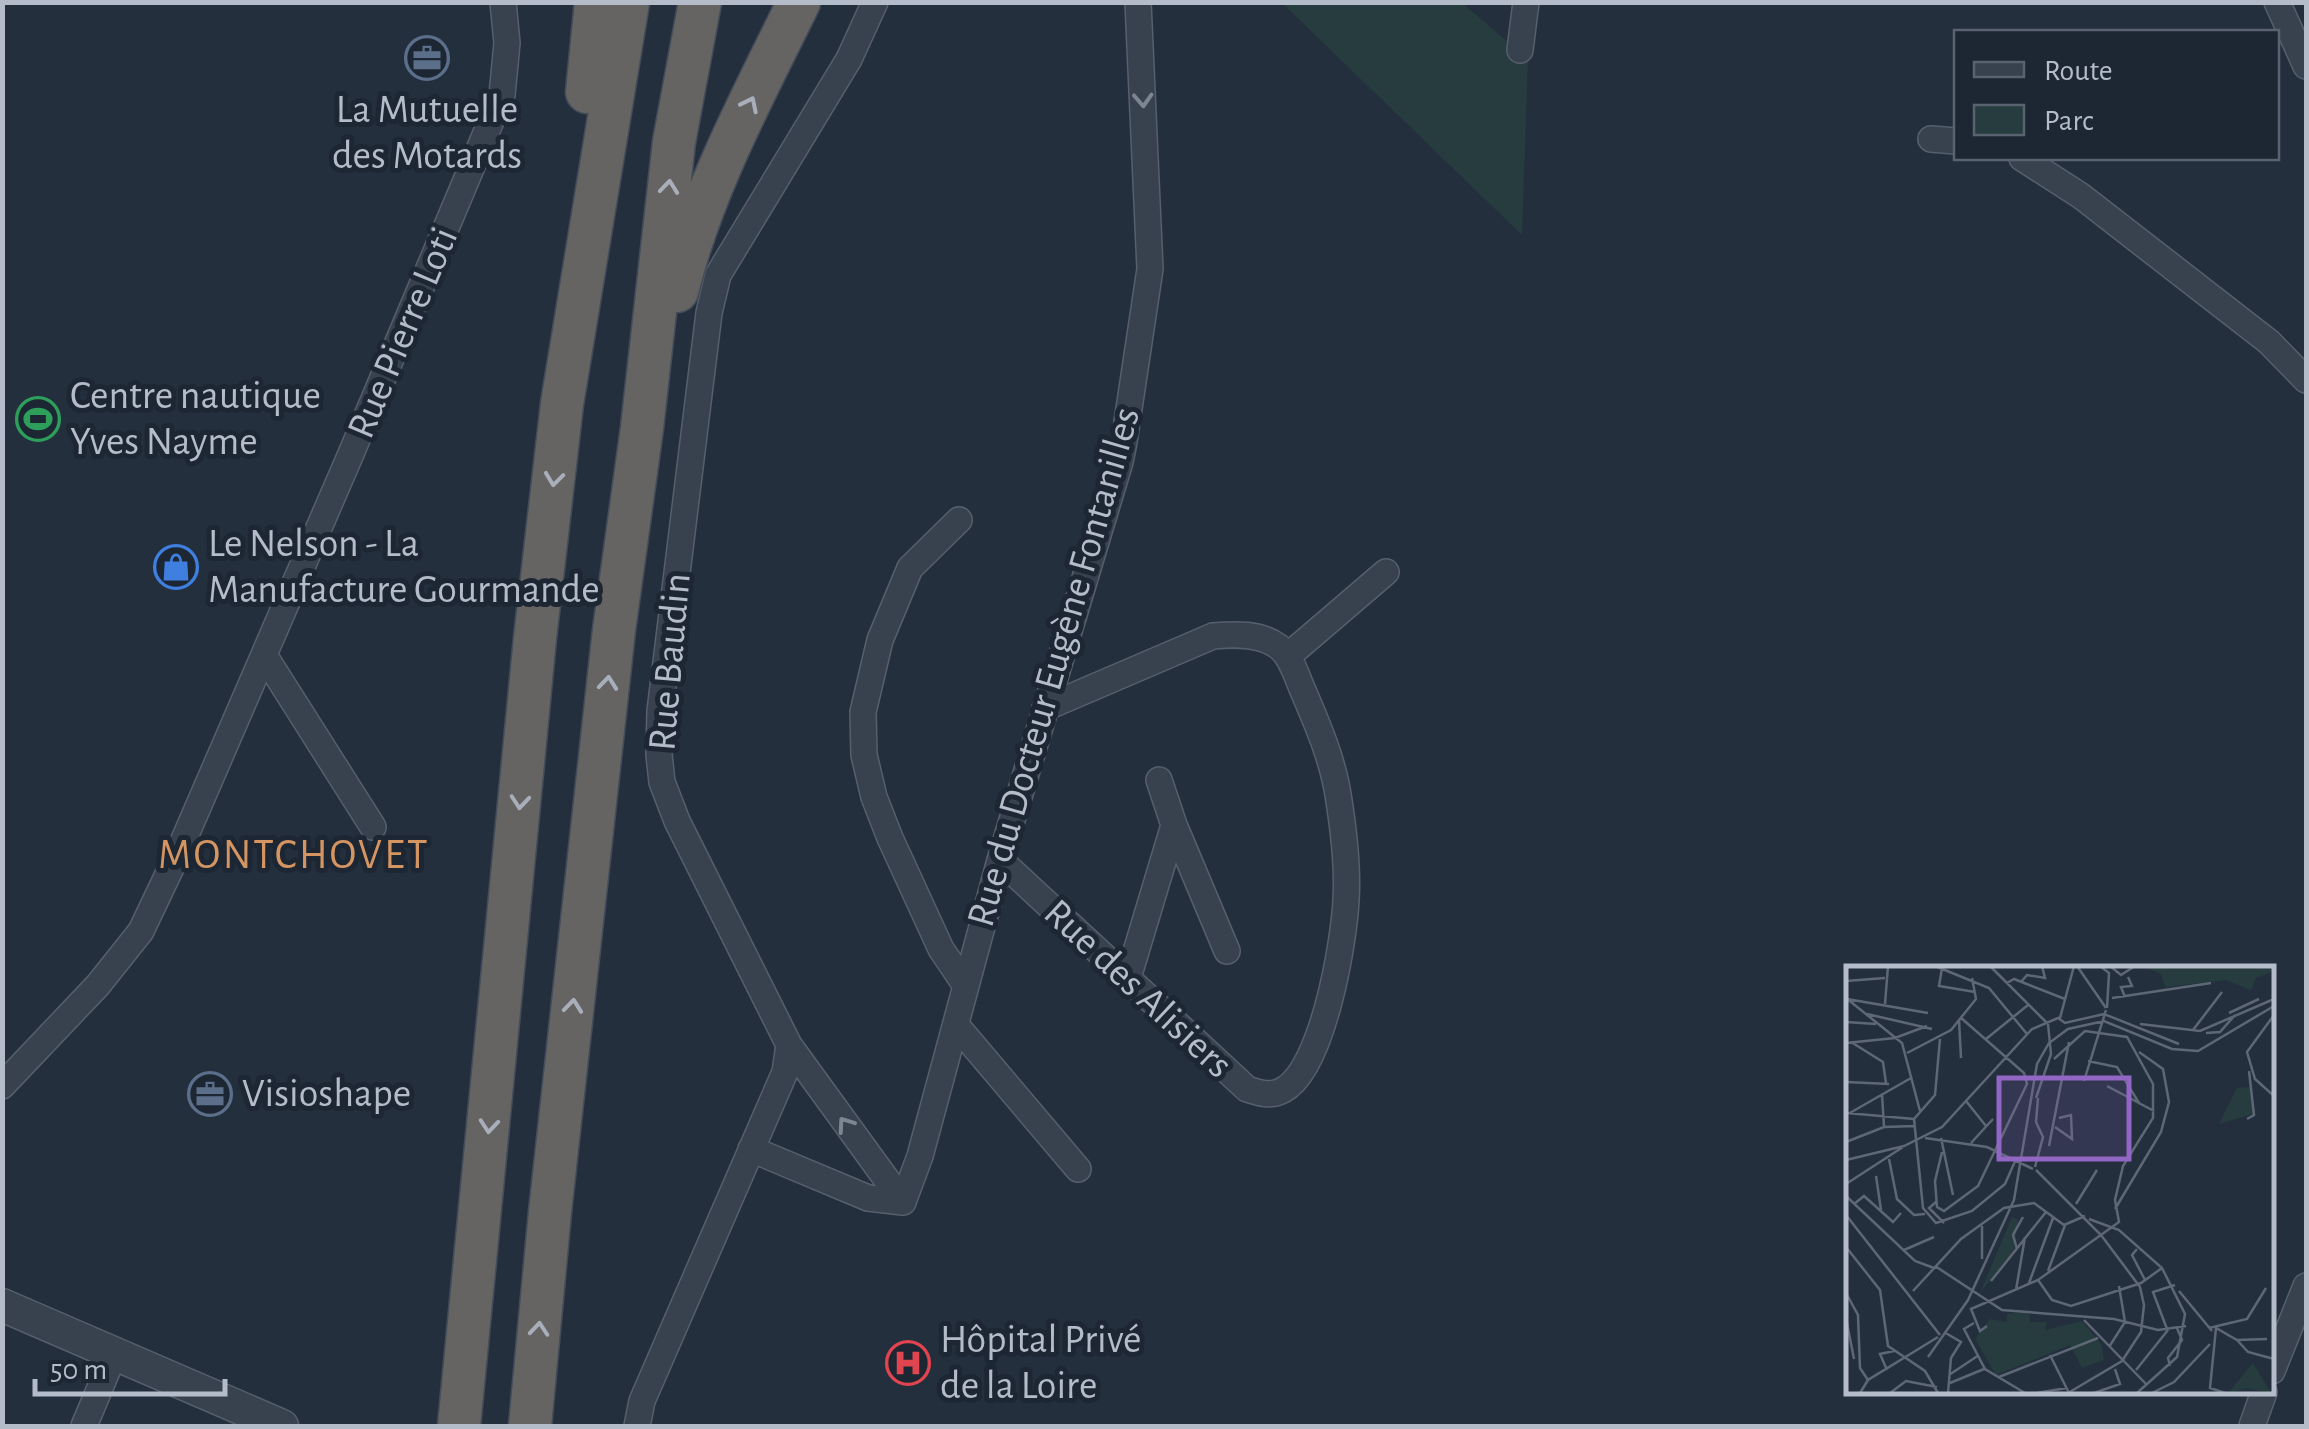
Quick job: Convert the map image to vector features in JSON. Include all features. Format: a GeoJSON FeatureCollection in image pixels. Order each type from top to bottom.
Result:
{"type":"FeatureCollection","features":[{"type":"Feature","properties":{"kind":"highway"},"geometry":{"type":"LineString","coordinates":[[459,1426],[562,404],[596,2]]}},
{"type":"Feature","properties":{"kind":"highway"},"geometry":{"type":"LineString","coordinates":[[562,404],[628,2]]}},
{"type":"Feature","properties":{"kind":"highway"},"geometry":{"type":"LineString","coordinates":[[530,1426],[614,630],[642,428],[674,142],[700,2]]}},
{"type":"Feature","properties":{"kind":"highway"},"geometry":{"type":"LineString","coordinates":[[642,428],[684,262],[728,148],[799,2]]}},
{"type":"Feature","properties":{"kind":"street","name":"Rue Pierre Loti"},"geometry":{"type":"LineString","coordinates":[[2,1086],[98,985],[141,931],[179,851],[502,96],[506,43],[503,2]]}},
{"type":"Feature","properties":{"kind":"street","name":"Rue Baudin"},"geometry":{"type":"LineString","coordinates":[[788,1046],[677,821],[662,782],[660,711],[709,314],[718,276],[849,59],[875,2]]}},
{"type":"Feature","properties":{"kind":"street","name":"Rue du Docteur Eugène Fontanilles"},"geometry":{"type":"LineString","coordinates":[[903,1202],[920,1156],[1000,860],[1120,462],[1150,269],[1138,2]]}},
{"type":"Feature","properties":{"kind":"street"},"geometry":{"type":"LineString","coordinates":[[1520,50],[1526,2]]}},
{"type":"Feature","properties":{"kind":"street"},"geometry":{"type":"LineString","coordinates":[[2277,2],[2306,66]]}},
{"type":"Feature","properties":{"kind":"street"},"geometry":{"type":"LineString","coordinates":[[2025,160],[2081,196],[2269,342],[2306,380]]}},
{"type":"Feature","properties":{"kind":"street"},"geometry":{"type":"LineString","coordinates":[[959,520],[910,568],[880,640],[863,712],[864,755],[874,797],[941,948],[966,986]]}},
{"type":"Feature","properties":{"kind":"street"},"geometry":{"type":"LineString","coordinates":[[1045,708],[1213,636],[1258,637],[1288,656],[1386,572]]}},
{"type":"Feature","properties":{"kind":"street"},"geometry":{"type":"LineString","coordinates":[[264,655],[373,827]]}},
{"type":"Feature","properties":{"kind":"street","name":"Rue des Alisiers"},"geometry":{"type":"LineString","coordinates":[[1000,860],[1247,1089],[1279,1093],[1289,1087],[1302,1070],[1331,998],[1343,942],[1347,895],[1339,798],[1327,747],[1288,656]]}},
{"type":"Feature","properties":{"kind":"street"},"geometry":{"type":"LineString","coordinates":[[1158,780],[1227,951]]}},
{"type":"Feature","properties":{"kind":"street"},"geometry":{"type":"LineString","coordinates":[[1128,978],[1174,825]]}},
{"type":"Feature","properties":{"kind":"street"},"geometry":{"type":"LineString","coordinates":[[956,1025],[1078,1168]]}},
{"type":"Feature","properties":{"kind":"street"},"geometry":{"type":"LineString","coordinates":[[637,1426],[642,1401],[785,1072],[788,1046]]}},
{"type":"Feature","properties":{"kind":"street"},"geometry":{"type":"LineString","coordinates":[[788,1046],[903,1202]]}},
{"type":"Feature","properties":{"kind":"street"},"geometry":{"type":"LineString","coordinates":[[752,1149],[868,1198],[903,1202]]}},
{"type":"Feature","properties":{"kind":"street"},"geometry":{"type":"LineString","coordinates":[[2274,1366],[2306,1286]]}},
{"type":"Feature","properties":{"kind":"street"},"geometry":{"type":"LineString","coordinates":[[2,1306],[282,1426]]}},
{"type":"Feature","properties":{"kind":"street"},"geometry":{"type":"LineString","coordinates":[[84,1426],[114,1352]]}},
{"type":"Feature","properties":{"kind":"street"},"geometry":{"type":"LineString","coordinates":[[2252,1426],[2263,1394]]}},
{"type":"Feature","properties":{"kind":"green space"},"geometry":{"type":"Polygon","coordinates":[[[1282,3],[1462,3],[1528,59],[1522,235],[1282,3]]]}},
{"type":"Feature","properties":{"kind":"place","name":"La Mutuelle des Motards"},"geometry":{"type":"Point","coordinates":[427,58]}},
{"type":"Feature","properties":{"kind":"place","name":"Centre nautique Yves Nayme"},"geometry":{"type":"Point","coordinates":[38,419]}},
{"type":"Feature","properties":{"kind":"place","name":"Le Nelson - La Manufacture Gourmande"},"geometry":{"type":"Point","coordinates":[176,567]}},
{"type":"Feature","properties":{"kind":"place","name":"Visioshape"},"geometry":{"type":"Point","coordinates":[210,1094]}},
{"type":"Feature","properties":{"kind":"place","name":"Hôpital Privé de la Loire"},"geometry":{"type":"Point","coordinates":[908,1363]}},
{"type":"Feature","properties":{"kind":"district","name":"MONTCHOVET"},"geometry":{"type":"Point","coordinates":[294,855]}}]}
